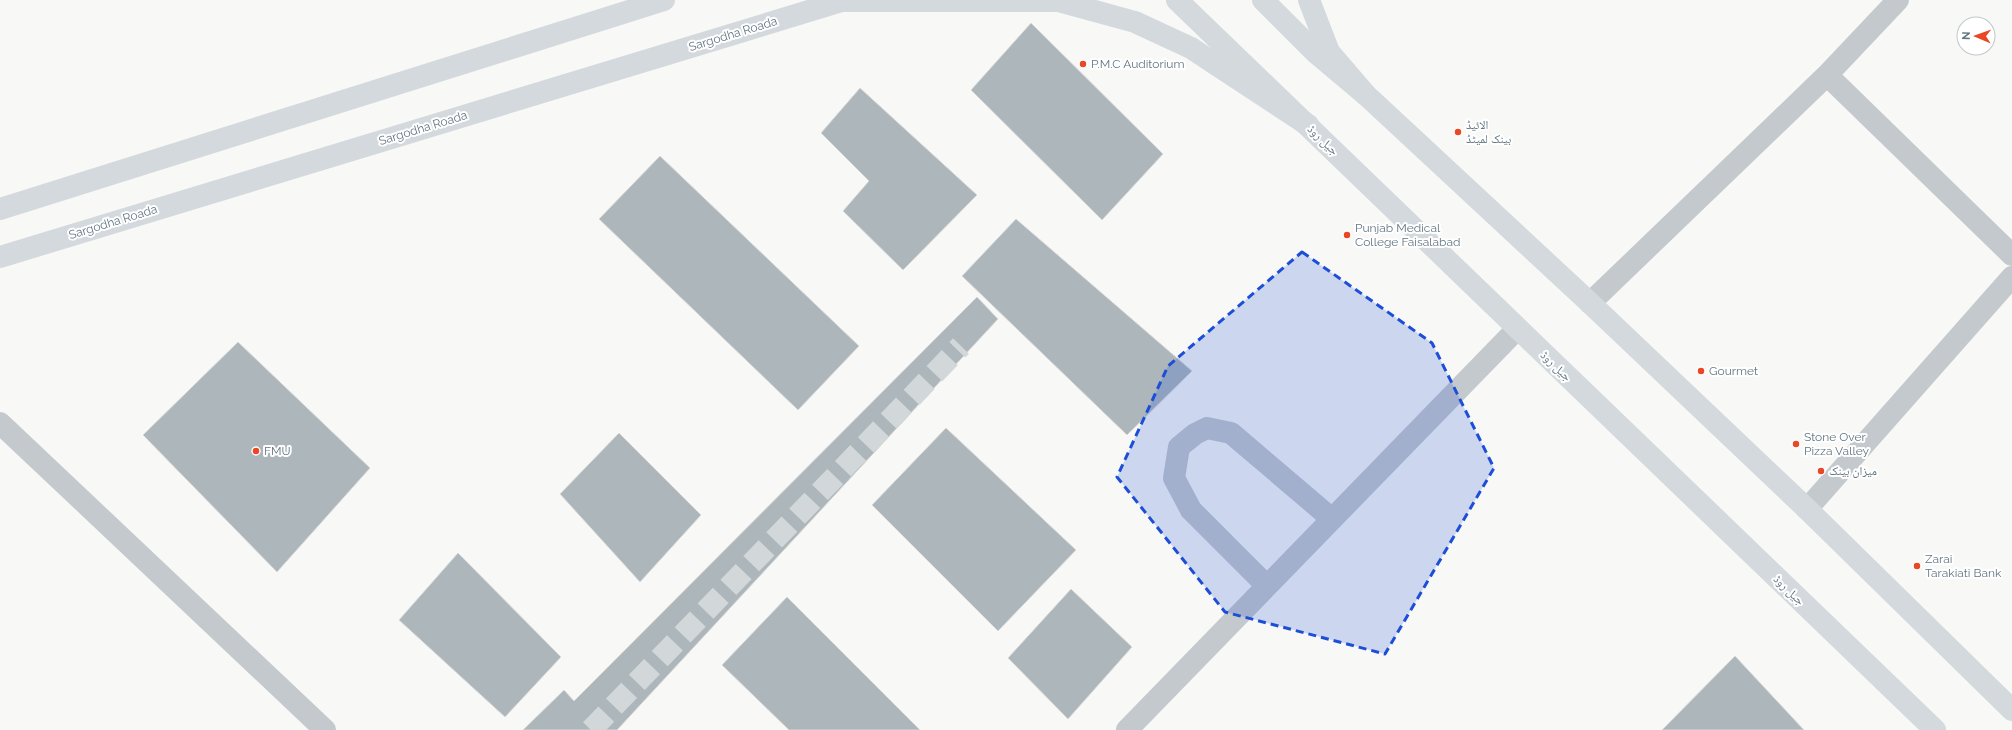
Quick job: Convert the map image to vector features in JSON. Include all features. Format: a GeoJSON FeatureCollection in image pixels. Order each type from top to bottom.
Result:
{"type":"FeatureCollection","features":[{"type":"Feature","properties":{"kind":"main road"},"geometry":{"type":"LineString","coordinates":[[0,209],[664,0]]}},
{"type":"Feature","properties":{"kind":"main road","name":"جیل روڈ"},"geometry":{"type":"LineString","coordinates":[[1177,0],[1935,730]]}},
{"type":"Feature","properties":{"kind":"main road"},"geometry":{"type":"LineString","coordinates":[[1263,0],[1315,52],[1366,94],[1590,303],[1807,509],[2012,710]]}},
{"type":"Feature","properties":{"kind":"main road"},"geometry":{"type":"LineString","coordinates":[[1309,0],[1329,52],[1366,94]]}},
{"type":"Feature","properties":{"kind":"main road","name":"Sargodha Roada"},"geometry":{"type":"LineString","coordinates":[[0,256],[843,1],[1058,1],[1135,22],[1191,48],[1308,125]]}},
{"type":"Feature","properties":{"kind":"street"},"geometry":{"type":"LineString","coordinates":[[1590,303],[1826,75],[1898,0]]}},
{"type":"Feature","properties":{"kind":"street"},"geometry":{"type":"LineString","coordinates":[[1826,75],[2012,255]]}},
{"type":"Feature","properties":{"kind":"street"},"geometry":{"type":"LineString","coordinates":[[1807,509],[2012,277]]}},
{"type":"Feature","properties":{"kind":"street"},"geometry":{"type":"LineString","coordinates":[[1127,730],[1517,329]]}},
{"type":"Feature","properties":{"kind":"street"},"geometry":{"type":"LineString","coordinates":[[0,422],[325,730]]}},
{"type":"Feature","properties":{"kind":"street"},"geometry":{"type":"LineString","coordinates":[[1267,586],[1191,510],[1174,478],[1179,447],[1195,434],[1207,428],[1230,433],[1332,519]]}},
{"type":"Feature","properties":{"kind":"highlighted area"},"geometry":{"type":"Polygon","coordinates":[[[1302,252],[1432,343],[1494,468],[1385,654],[1225,612],[1117,477],[1168,366],[1302,252]]]}},
{"type":"Feature","properties":{"kind":"building"},"geometry":{"type":"Polygon","coordinates":[[[1031,23],[1163,154],[1102,220],[971,90],[1031,23]]]}},
{"type":"Feature","properties":{"kind":"building"},"geometry":{"type":"Polygon","coordinates":[[[860,88],[977,195],[903,270],[843,211],[869,181],[821,133],[860,88]]]}},
{"type":"Feature","properties":{"kind":"building"},"geometry":{"type":"Polygon","coordinates":[[[660,156],[859,346],[798,410],[599,219],[660,156]]]}},
{"type":"Feature","properties":{"kind":"building"},"geometry":{"type":"Polygon","coordinates":[[[1016,219],[1192,371],[1127,435],[962,276],[1016,219]]]}},
{"type":"Feature","properties":{"kind":"building"},"geometry":{"type":"Polygon","coordinates":[[[977,297],[998,319],[617,730],[523,730],[564,690],[574,701],[977,297]]]}},
{"type":"Feature","properties":{"kind":"building","name":"FMU"},"geometry":{"type":"Polygon","coordinates":[[[238,342],[370,468],[277,572],[143,435],[238,342]]]}},
{"type":"Feature","properties":{"kind":"building"},"geometry":{"type":"Polygon","coordinates":[[[946,428],[1076,550],[998,631],[872,505],[946,428]]]}},
{"type":"Feature","properties":{"kind":"building"},"geometry":{"type":"Polygon","coordinates":[[[619,433],[701,515],[640,582],[560,494],[619,433]]]}},
{"type":"Feature","properties":{"kind":"building"},"geometry":{"type":"Polygon","coordinates":[[[458,553],[561,657],[505,717],[399,620],[458,553]]]}},
{"type":"Feature","properties":{"kind":"building"},"geometry":{"type":"Polygon","coordinates":[[[1071,589],[1132,647],[1068,719],[1008,658],[1071,589]]]}},
{"type":"Feature","properties":{"kind":"building"},"geometry":{"type":"Polygon","coordinates":[[[787,597],[920,730],[789,730],[722,665],[787,597]]]}},
{"type":"Feature","properties":{"kind":"building"},"geometry":{"type":"Polygon","coordinates":[[[1735,656],[1804,730],[1662,730],[1735,656]]]}},
{"type":"Feature","properties":{"kind":"tunnel"},"geometry":{"type":"LineString","coordinates":[[591,730],[961,346]]}},
{"type":"Feature","properties":{"kind":"place","name":"P.M.C Auditorium"},"geometry":{"type":"Point","coordinates":[1083,64]}},
{"type":"Feature","properties":{"kind":"place","name":"الائیڈ بینک لمیٹڈ"},"geometry":{"type":"Point","coordinates":[1458,132]}},
{"type":"Feature","properties":{"kind":"place","name":"Punjab Medical College Faisalabad"},"geometry":{"type":"Point","coordinates":[1347,235]}},
{"type":"Feature","properties":{"kind":"place","name":"Gourmet"},"geometry":{"type":"Point","coordinates":[1701,371]}},
{"type":"Feature","properties":{"kind":"place","name":"Stone Over Pizza Valley"},"geometry":{"type":"Point","coordinates":[1796,444]}},
{"type":"Feature","properties":{"kind":"place","name":"FMU"},"geometry":{"type":"Point","coordinates":[256,451]}},
{"type":"Feature","properties":{"kind":"place","name":"میزان بینک"},"geometry":{"type":"Point","coordinates":[1821,471]}},
{"type":"Feature","properties":{"kind":"place","name":"Zarai Tarakiati Bank"},"geometry":{"type":"Point","coordinates":[1917,566]}}]}
